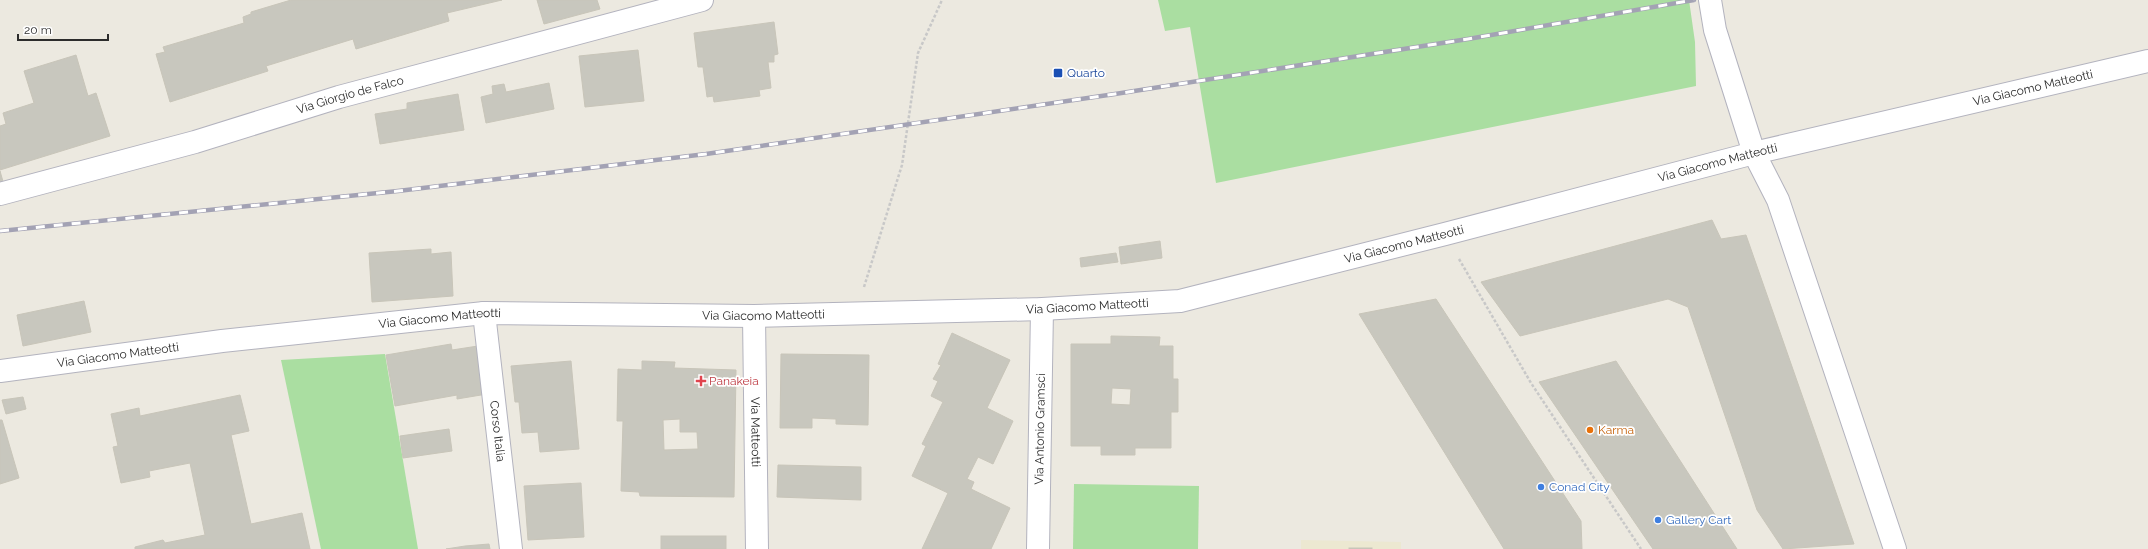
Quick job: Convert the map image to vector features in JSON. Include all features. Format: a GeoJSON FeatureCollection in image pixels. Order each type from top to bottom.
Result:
{"type":"FeatureCollection","features":[{"type":"Feature","properties":{"kind":"street","name":"Via Giorgio de Falco"},"geometry":{"type":"LineString","coordinates":[[0,194],[195,142],[339,96],[702,0]]}},
{"type":"Feature","properties":{"kind":"street"},"geometry":{"type":"LineString","coordinates":[[1710,0],[1715,30],[1754,153],[1778,200],[1895,549]]}},
{"type":"Feature","properties":{"kind":"street","name":"Via Giacomo Matteotti"},"geometry":{"type":"LineString","coordinates":[[0,371],[222,341],[484,313],[754,316],[1042,309],[1180,300],[1445,234],[1754,153],[2148,61]]}},
{"type":"Feature","properties":{"kind":"street","name":"Via Antonio Gramsci"},"geometry":{"type":"LineString","coordinates":[[1038,549],[1042,309]]}},
{"type":"Feature","properties":{"kind":"street","name":"Corso Italia"},"geometry":{"type":"LineString","coordinates":[[484,313],[512,549]]}},
{"type":"Feature","properties":{"kind":"street","name":"Via Matteotti"},"geometry":{"type":"LineString","coordinates":[[754,316],[757,549]]}},
{"type":"Feature","properties":{"kind":"path"},"geometry":{"type":"LineString","coordinates":[[857,313],[902,165],[918,53],[942,0]]}},
{"type":"Feature","properties":{"kind":"path"},"geometry":{"type":"LineString","coordinates":[[1445,234],[1531,383],[1641,549]]}},
{"type":"Feature","properties":{"kind":"shaded area"},"geometry":{"type":"Polygon","coordinates":[[[1301,540],[1401,542],[1401,549],[1301,549],[1301,540]]]}},
{"type":"Feature","properties":{"kind":"green space"},"geometry":{"type":"Polygon","coordinates":[[[1158,0],[1689,0],[1695,42],[1696,86],[1216,183],[1190,27],[1165,31],[1158,0]]]}},
{"type":"Feature","properties":{"kind":"green space"},"geometry":{"type":"Polygon","coordinates":[[[385,354],[418,549],[321,549],[281,360],[385,354]]]}},
{"type":"Feature","properties":{"kind":"green space"},"geometry":{"type":"Polygon","coordinates":[[[1074,484],[1199,486],[1198,549],[1073,549],[1074,484]]]}},
{"type":"Feature","properties":{"kind":"building"},"geometry":{"type":"Polygon","coordinates":[[[291,0],[502,0],[447,13],[449,21],[356,49],[353,39],[266,66],[268,71],[170,102],[156,54],[165,52],[163,47],[244,23],[243,17],[251,14],[251,12],[291,0]]]}},
{"type":"Feature","properties":{"kind":"building"},"geometry":{"type":"Polygon","coordinates":[[[537,0],[597,0],[600,9],[544,24],[537,0]]]}},
{"type":"Feature","properties":{"kind":"building"},"geometry":{"type":"Polygon","coordinates":[[[774,22],[778,54],[774,55],[774,62],[768,62],[771,88],[759,90],[760,96],[714,102],[713,96],[707,97],[703,67],[698,67],[694,33],[774,22]]]}},
{"type":"Feature","properties":{"kind":"building"},"geometry":{"type":"Polygon","coordinates":[[[638,50],[644,101],[585,107],[579,56],[638,50]]]}},
{"type":"Feature","properties":{"kind":"building"},"geometry":{"type":"Polygon","coordinates":[[[76,55],[88,96],[96,93],[110,136],[0,170],[0,126],[6,124],[3,113],[34,103],[24,71],[76,55]]]}},
{"type":"Feature","properties":{"kind":"building"},"geometry":{"type":"Polygon","coordinates":[[[549,83],[554,109],[486,123],[481,97],[493,94],[492,86],[504,84],[506,92],[549,83]]]}},
{"type":"Feature","properties":{"kind":"building"},"geometry":{"type":"Polygon","coordinates":[[[458,94],[464,130],[380,144],[375,114],[407,109],[407,103],[458,94]]]}},
{"type":"Feature","properties":{"kind":"building"},"geometry":{"type":"Polygon","coordinates":[[[0,171],[4,185],[0,186],[0,171]]]}},
{"type":"Feature","properties":{"kind":"building"},"geometry":{"type":"Polygon","coordinates":[[[1712,220],[1721,239],[1746,235],[1854,544],[1783,549],[1757,510],[1688,307],[1668,299],[1520,336],[1481,282],[1712,220]]]}},
{"type":"Feature","properties":{"kind":"building"},"geometry":{"type":"Polygon","coordinates":[[[1160,241],[1162,258],[1121,264],[1119,247],[1160,241]]]}},
{"type":"Feature","properties":{"kind":"building"},"geometry":{"type":"Polygon","coordinates":[[[431,249],[431,254],[451,252],[453,296],[372,302],[369,253],[431,249]]]}},
{"type":"Feature","properties":{"kind":"building"},"geometry":{"type":"Polygon","coordinates":[[[1116,253],[1118,262],[1081,267],[1080,258],[1116,253]]]}},
{"type":"Feature","properties":{"kind":"building"},"geometry":{"type":"Polygon","coordinates":[[[1436,299],[1581,521],[1582,549],[1504,549],[1359,314],[1436,299]]]}},
{"type":"Feature","properties":{"kind":"building"},"geometry":{"type":"Polygon","coordinates":[[[84,301],[91,332],[23,346],[17,315],[84,301]]]}},
{"type":"Feature","properties":{"kind":"building"},"geometry":{"type":"Polygon","coordinates":[[[952,333],[1010,360],[987,408],[1013,421],[993,464],[978,457],[967,479],[974,482],[971,489],[1010,508],[991,549],[922,549],[948,493],[912,476],[926,446],[922,444],[943,402],[931,396],[938,381],[933,379],[941,365],[938,364],[952,333]]]}},
{"type":"Feature","properties":{"kind":"building"},"geometry":{"type":"Polygon","coordinates":[[[1111,336],[1160,337],[1159,346],[1173,346],[1173,379],[1178,379],[1178,412],[1171,412],[1171,448],[1135,448],[1135,455],[1101,455],[1101,446],[1071,446],[1071,344],[1111,344],[1111,336]],[[1112,388],[1111,404],[1130,405],[1131,389],[1112,388]]]}},
{"type":"Feature","properties":{"kind":"building"},"geometry":{"type":"Polygon","coordinates":[[[451,344],[452,350],[478,346],[487,394],[457,399],[457,395],[395,406],[386,355],[451,344]]]}},
{"type":"Feature","properties":{"kind":"building"},"geometry":{"type":"Polygon","coordinates":[[[781,354],[869,355],[868,425],[836,424],[836,419],[812,418],[812,428],[780,428],[781,354]]]}},
{"type":"Feature","properties":{"kind":"building"},"geometry":{"type":"Polygon","coordinates":[[[571,361],[579,449],[540,452],[538,432],[522,433],[519,402],[515,402],[511,366],[571,361]]]}},
{"type":"Feature","properties":{"kind":"building"},"geometry":{"type":"Polygon","coordinates":[[[642,361],[675,362],[674,368],[736,370],[734,497],[640,496],[639,492],[621,491],[623,421],[617,421],[618,369],[642,370],[642,361]],[[680,419],[663,420],[664,450],[698,449],[697,432],[680,432],[680,419]]]}},
{"type":"Feature","properties":{"kind":"building"},"geometry":{"type":"Polygon","coordinates":[[[1616,361],[1737,549],[1653,549],[1539,382],[1616,361]]]}},
{"type":"Feature","properties":{"kind":"building"},"geometry":{"type":"Polygon","coordinates":[[[240,395],[249,431],[231,435],[251,524],[302,513],[310,549],[135,549],[135,547],[163,540],[165,543],[205,535],[190,463],[149,471],[150,477],[121,483],[113,447],[118,446],[111,414],[139,408],[140,416],[240,395]]]}},
{"type":"Feature","properties":{"kind":"building"},"geometry":{"type":"Polygon","coordinates":[[[23,397],[26,409],[6,414],[2,400],[23,397]]]}},
{"type":"Feature","properties":{"kind":"building"},"geometry":{"type":"Polygon","coordinates":[[[0,420],[2,420],[19,478],[0,484],[0,420]]]}},
{"type":"Feature","properties":{"kind":"building"},"geometry":{"type":"Polygon","coordinates":[[[449,429],[452,451],[403,458],[400,436],[449,429]]]}},
{"type":"Feature","properties":{"kind":"building"},"geometry":{"type":"Polygon","coordinates":[[[778,465],[861,467],[861,500],[777,497],[778,465]]]}},
{"type":"Feature","properties":{"kind":"building"},"geometry":{"type":"Polygon","coordinates":[[[581,483],[584,537],[528,540],[524,486],[581,483]]]}},
{"type":"Feature","properties":{"kind":"building"},"geometry":{"type":"Polygon","coordinates":[[[661,536],[726,536],[726,549],[661,549],[661,536]]]}},
{"type":"Feature","properties":{"kind":"building"},"geometry":{"type":"Polygon","coordinates":[[[489,544],[490,549],[446,549],[465,546],[489,544]]]}},
{"type":"Feature","properties":{"kind":"building"},"geometry":{"type":"Polygon","coordinates":[[[1372,548],[1372,549],[1349,549],[1372,548]]]}},
{"type":"Feature","properties":{"kind":"railway"},"geometry":{"type":"LineString","coordinates":[[0,231],[398,191],[706,154],[1115,94],[1468,39],[1694,0]]}},
{"type":"Feature","properties":{"kind":"place","name":"Quarto"},"geometry":{"type":"Point","coordinates":[1058,73]}},
{"type":"Feature","properties":{"kind":"place","name":"Panakeia"},"geometry":{"type":"Point","coordinates":[701,381]}},
{"type":"Feature","properties":{"kind":"place","name":"Karma"},"geometry":{"type":"Point","coordinates":[1590,430]}},
{"type":"Feature","properties":{"kind":"place","name":"Conad City"},"geometry":{"type":"Point","coordinates":[1541,487]}},
{"type":"Feature","properties":{"kind":"place","name":"Gallery Cart"},"geometry":{"type":"Point","coordinates":[1658,520]}}]}
